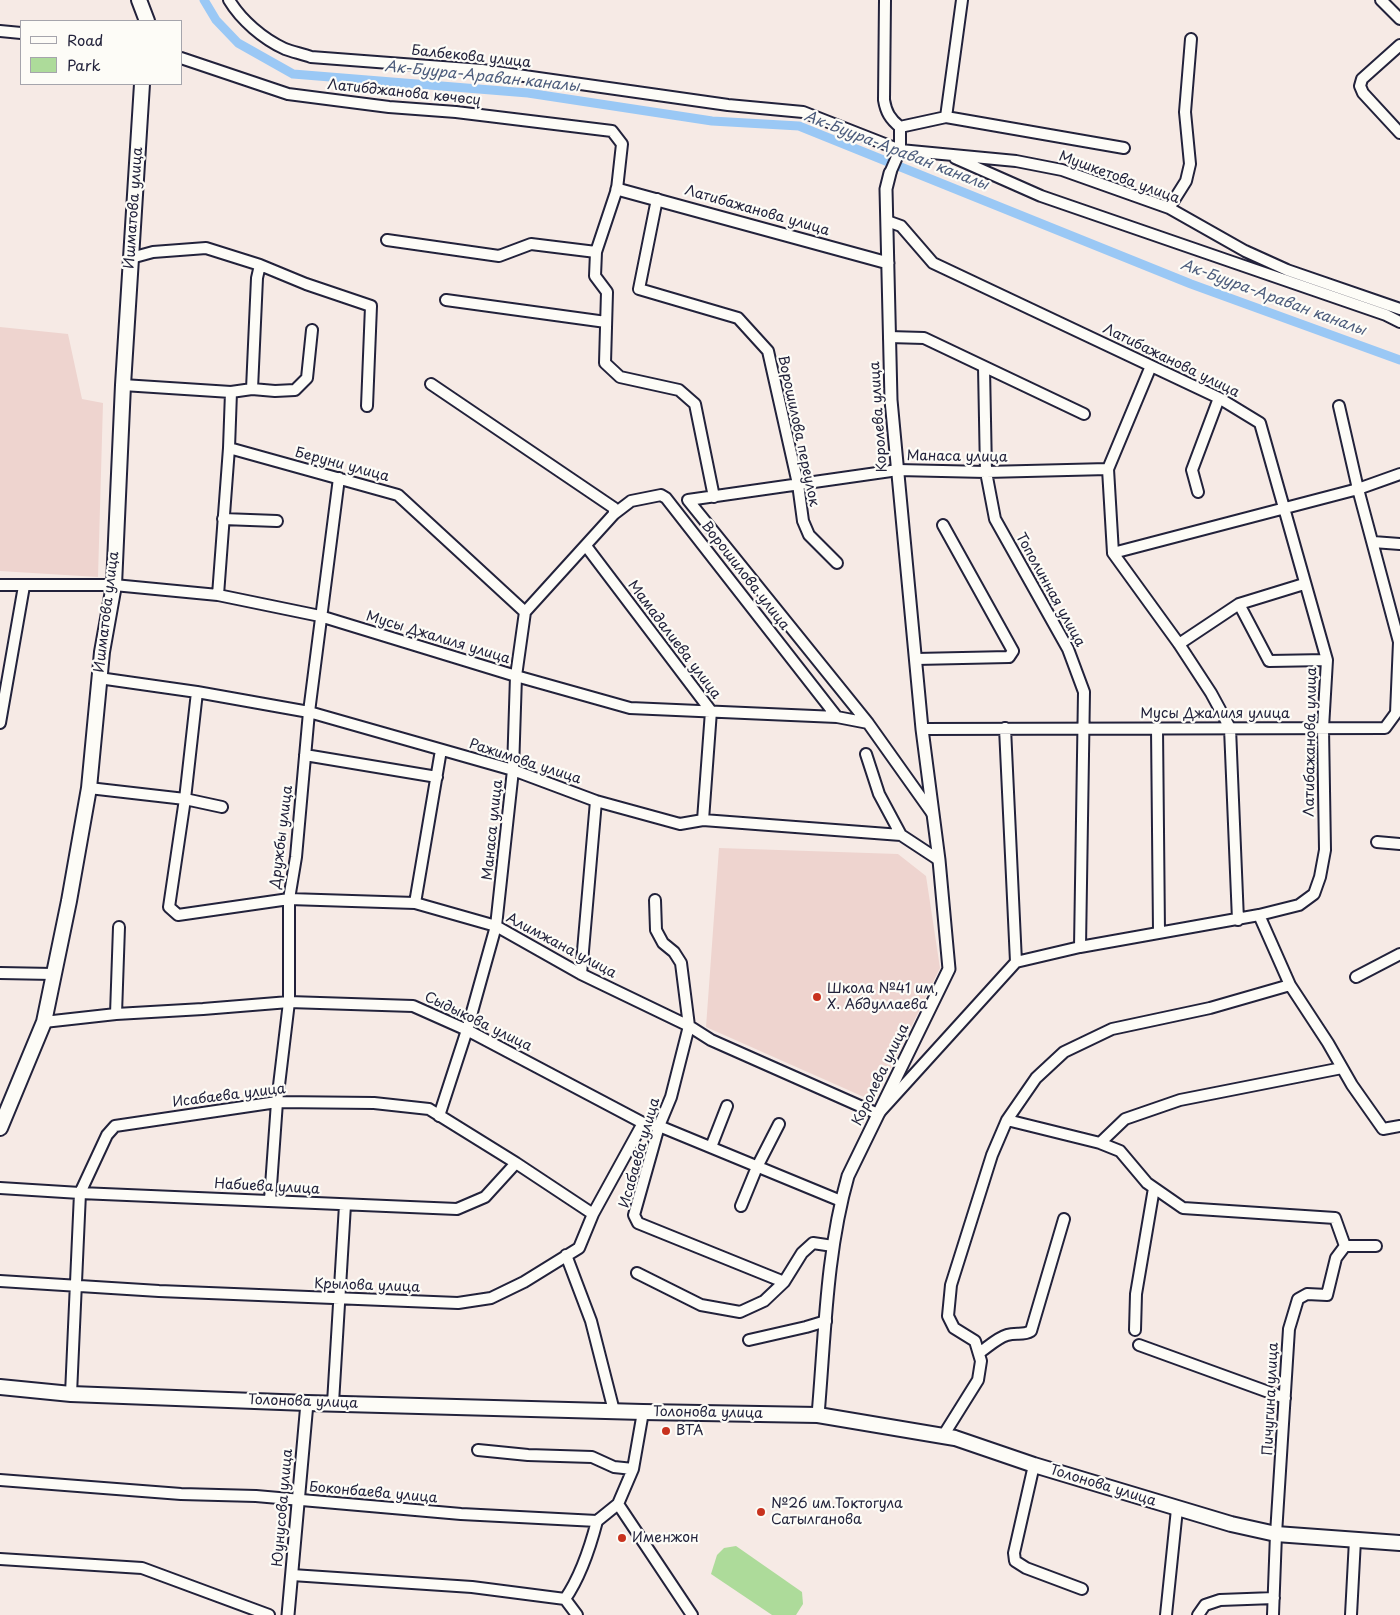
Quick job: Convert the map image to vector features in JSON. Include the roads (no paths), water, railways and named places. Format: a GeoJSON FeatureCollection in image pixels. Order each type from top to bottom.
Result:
{"type":"FeatureCollection","features":[{"type":"Feature","properties":{"kind":"main road"},"geometry":{"type":"LineString","coordinates":[[139,0],[147,20]]}},
{"type":"Feature","properties":{"kind":"main road","name":"Ишматова улица"},"geometry":{"type":"LineString","coordinates":[[0,1128],[44,1022],[69,901],[89,788],[102,652],[114,585],[123,385],[142,85]]}},
{"type":"Feature","properties":{"kind":"main road","name":"Толонова улица"},"geometry":{"type":"LineString","coordinates":[[0,1387],[71,1394],[332,1404],[614,1412],[818,1415],[955,1438],[1034,1465],[1177,1509],[1276,1534],[1400,1543]]}},
{"type":"Feature","properties":{"kind":"street","name":"Балбекова улица"},"geometry":{"type":"LineString","coordinates":[[229,0],[236,12],[267,39],[285,49],[311,57],[482,70],[728,105]]}},
{"type":"Feature","properties":{"kind":"street"},"geometry":{"type":"LineString","coordinates":[[885,0],[884,100],[886,111],[900,127]]}},
{"type":"Feature","properties":{"kind":"street"},"geometry":{"type":"LineString","coordinates":[[946,117],[962,0]]}},
{"type":"Feature","properties":{"kind":"street"},"geometry":{"type":"LineString","coordinates":[[1381,0],[1400,20]]}},
{"type":"Feature","properties":{"kind":"street"},"geometry":{"type":"LineString","coordinates":[[0,31],[20,34]]}},
{"type":"Feature","properties":{"kind":"street"},"geometry":{"type":"LineString","coordinates":[[1169,208],[1186,181],[1190,164],[1185,112],[1190,40]]}},
{"type":"Feature","properties":{"kind":"street"},"geometry":{"type":"LineString","coordinates":[[1400,45],[1362,79],[1360,86],[1363,93],[1400,134]]}},
{"type":"Feature","properties":{"kind":"street","name":"Латибджанова көчөсү"},"geometry":{"type":"LineString","coordinates":[[182,58],[288,94],[612,131],[622,144],[617,189]]}},
{"type":"Feature","properties":{"kind":"street","name":"Мушкетова улица"},"geometry":{"type":"LineString","coordinates":[[728,105],[803,112],[899,153],[947,154],[1016,161],[1062,170],[1169,208],[1245,251],[1287,270],[1400,310]]}},
{"type":"Feature","properties":{"kind":"street"},"geometry":{"type":"LineString","coordinates":[[900,127],[946,117],[1124,148]]}},
{"type":"Feature","properties":{"kind":"street"},"geometry":{"type":"LineString","coordinates":[[890,172],[899,153],[900,127]]}},
{"type":"Feature","properties":{"kind":"street"},"geometry":{"type":"LineString","coordinates":[[947,154],[1041,196],[1386,315],[1400,322]]}},
{"type":"Feature","properties":{"kind":"street","name":"Королева улица"},"geometry":{"type":"LineString","coordinates":[[818,1415],[833,1246],[848,1176],[949,969],[939,860],[922,728],[891,400],[886,221],[886,189],[890,172]]}},
{"type":"Feature","properties":{"kind":"street"},"geometry":{"type":"LineString","coordinates":[[617,189],[596,252],[595,276],[607,292],[605,363],[620,377],[679,390],[695,404],[714,496]]}},
{"type":"Feature","properties":{"kind":"street","name":"Латибажанова улица"},"geometry":{"type":"LineString","coordinates":[[617,189],[888,263]]}},
{"type":"Feature","properties":{"kind":"street","name":"Ворошилова переулок"},"geometry":{"type":"LineString","coordinates":[[657,199],[639,289],[738,318],[768,351],[798,484],[803,521],[809,535],[837,563]]}},
{"type":"Feature","properties":{"kind":"street","name":"Латибажанова улица"},"geometry":{"type":"LineString","coordinates":[[886,221],[901,226],[933,263],[1219,398],[1260,423],[1327,660],[1323,728],[1325,850],[1320,877],[1314,894],[1299,905],[1260,915],[1080,947],[1016,962]]}},
{"type":"Feature","properties":{"kind":"street"},"geometry":{"type":"LineString","coordinates":[[387,240],[499,256],[531,244],[596,252]]}},
{"type":"Feature","properties":{"kind":"street"},"geometry":{"type":"LineString","coordinates":[[131,258],[153,252],[206,248],[260,265],[306,284],[371,306],[367,406]]}},
{"type":"Feature","properties":{"kind":"street"},"geometry":{"type":"LineString","coordinates":[[252,388],[257,278],[260,265]]}},
{"type":"Feature","properties":{"kind":"street"},"geometry":{"type":"LineString","coordinates":[[446,300],[606,322]]}},
{"type":"Feature","properties":{"kind":"street"},"geometry":{"type":"LineString","coordinates":[[123,385],[230,392],[252,388],[275,392],[295,390],[307,378],[312,330]]}},
{"type":"Feature","properties":{"kind":"street"},"geometry":{"type":"LineString","coordinates":[[888,337],[924,338],[1084,414]]}},
{"type":"Feature","properties":{"kind":"street"},"geometry":{"type":"LineString","coordinates":[[1151,366],[1108,469],[1113,553],[1179,644],[1230,728],[1238,920]]}},
{"type":"Feature","properties":{"kind":"street","name":"Тополинная улица"},"geometry":{"type":"LineString","coordinates":[[984,367],[986,472],[995,518],[1068,649],[1084,692],[1080,947]]}},
{"type":"Feature","properties":{"kind":"street"},"geometry":{"type":"LineString","coordinates":[[432,384],[614,508],[614,514],[525,612]]}},
{"type":"Feature","properties":{"kind":"street"},"geometry":{"type":"LineString","coordinates":[[218,595],[229,448],[230,392]]}},
{"type":"Feature","properties":{"kind":"street"},"geometry":{"type":"LineString","coordinates":[[1198,492],[1192,470],[1219,398]]}},
{"type":"Feature","properties":{"kind":"street","name":"Мусы Джалиля улица"},"geometry":{"type":"LineString","coordinates":[[922,728],[1385,728],[1396,714],[1399,642],[1338,406]]}},
{"type":"Feature","properties":{"kind":"street","name":"Беруни улица"},"geometry":{"type":"LineString","coordinates":[[229,448],[398,495],[525,612]]}},
{"type":"Feature","properties":{"kind":"street","name":"Манаса улица"},"geometry":{"type":"LineString","coordinates":[[688,500],[898,470],[986,472],[1108,469]]}},
{"type":"Feature","properties":{"kind":"street"},"geometry":{"type":"LineString","coordinates":[[1113,553],[1358,489],[1400,474]]}},
{"type":"Feature","properties":{"kind":"street","name":"Дружбы улица"},"geometry":{"type":"LineString","coordinates":[[270,1200],[289,1002],[289,899],[296,857],[320,616],[339,478]]}},
{"type":"Feature","properties":{"kind":"street","name":"Ворошилова улица"},"geometry":{"type":"LineString","coordinates":[[614,514],[631,501],[661,495],[666,498],[837,717]]}},
{"type":"Feature","properties":{"kind":"street","name":"Ворошилова улица"},"geometry":{"type":"LineString","coordinates":[[688,500],[868,723],[932,813]]}},
{"type":"Feature","properties":{"kind":"street"},"geometry":{"type":"LineString","coordinates":[[223,518],[277,521]]}},
{"type":"Feature","properties":{"kind":"street"},"geometry":{"type":"LineString","coordinates":[[916,659],[1009,657],[1013,651],[943,525]]}},
{"type":"Feature","properties":{"kind":"street"},"geometry":{"type":"LineString","coordinates":[[1373,542],[1400,544]]}},
{"type":"Feature","properties":{"kind":"street","name":"Мамадалиева улица"},"geometry":{"type":"LineString","coordinates":[[586,546],[711,711],[703,820]]}},
{"type":"Feature","properties":{"kind":"street"},"geometry":{"type":"LineString","coordinates":[[1179,644],[1240,604],[1304,584]]}},
{"type":"Feature","properties":{"kind":"street","name":"Мусы Джалиля улица"},"geometry":{"type":"LineString","coordinates":[[0,585],[114,585],[218,595],[320,616],[516,676],[630,708],[837,717],[868,723]]}},
{"type":"Feature","properties":{"kind":"street"},"geometry":{"type":"LineString","coordinates":[[0,723],[24,586]]}},
{"type":"Feature","properties":{"kind":"street"},"geometry":{"type":"LineString","coordinates":[[1240,604],[1269,660],[1327,660]]}},
{"type":"Feature","properties":{"kind":"street","name":"Манаса улица"},"geometry":{"type":"LineString","coordinates":[[439,1116],[467,1030],[496,926],[513,770],[516,676],[525,612]]}},
{"type":"Feature","properties":{"kind":"street","name":"Ражимова улица"},"geometry":{"type":"LineString","coordinates":[[99,678],[197,692],[309,712],[513,770],[596,801],[680,824],[703,820],[901,835],[939,860]]}},
{"type":"Feature","properties":{"kind":"street"},"geometry":{"type":"LineString","coordinates":[[185,799],[197,692]]}},
{"type":"Feature","properties":{"kind":"street"},"geometry":{"type":"LineString","coordinates":[[878,1114],[1016,962],[1005,728]]}},
{"type":"Feature","properties":{"kind":"street"},"geometry":{"type":"LineString","coordinates":[[1157,728],[1159,932]]}},
{"type":"Feature","properties":{"kind":"street"},"geometry":{"type":"LineString","coordinates":[[415,903],[441,750]]}},
{"type":"Feature","properties":{"kind":"street"},"geometry":{"type":"LineString","coordinates":[[866,754],[879,794],[901,835]]}},
{"type":"Feature","properties":{"kind":"street"},"geometry":{"type":"LineString","coordinates":[[305,755],[437,777]]}},
{"type":"Feature","properties":{"kind":"street"},"geometry":{"type":"LineString","coordinates":[[89,788],[185,799],[222,807]]}},
{"type":"Feature","properties":{"kind":"street","name":"Алимжана улица"},"geometry":{"type":"LineString","coordinates":[[185,799],[169,907],[178,915],[289,899],[415,903],[496,926],[581,974],[689,1026],[711,1040],[878,1114]]}},
{"type":"Feature","properties":{"kind":"street"},"geometry":{"type":"LineString","coordinates":[[581,974],[596,801]]}},
{"type":"Feature","properties":{"kind":"street"},"geometry":{"type":"LineString","coordinates":[[1377,842],[1400,844]]}},
{"type":"Feature","properties":{"kind":"street"},"geometry":{"type":"LineString","coordinates":[[655,900],[656,930],[663,943],[674,952],[681,963],[689,1026]]}},
{"type":"Feature","properties":{"kind":"street"},"geometry":{"type":"LineString","coordinates":[[1260,915],[1290,985],[1342,1068],[1383,1129],[1400,1126]]}},
{"type":"Feature","properties":{"kind":"street"},"geometry":{"type":"LineString","coordinates":[[116,1014],[119,927]]}},
{"type":"Feature","properties":{"kind":"street"},"geometry":{"type":"LineString","coordinates":[[1356,977],[1400,954]]}},
{"type":"Feature","properties":{"kind":"street"},"geometry":{"type":"LineString","coordinates":[[0,973],[53,974]]}},
{"type":"Feature","properties":{"kind":"street"},"geometry":{"type":"LineString","coordinates":[[942,1436],[978,1380],[981,1361],[974,1341],[954,1328],[948,1316],[951,1285],[992,1155],[1007,1120],[1036,1078],[1064,1052],[1112,1029],[1210,1008],[1290,985]]}},
{"type":"Feature","properties":{"kind":"street","name":"Сыдыкова улица"},"geometry":{"type":"LineString","coordinates":[[44,1022],[116,1014],[289,1002],[413,1006],[467,1030],[643,1123],[659,1126],[841,1202]]}},
{"type":"Feature","properties":{"kind":"street","name":"Исабаева улица"},"geometry":{"type":"LineString","coordinates":[[689,1026],[671,1096],[659,1126],[634,1215],[638,1223],[784,1282]]}},
{"type":"Feature","properties":{"kind":"street"},"geometry":{"type":"LineString","coordinates":[[1100,1143],[1125,1119],[1180,1100],[1342,1068]]}},
{"type":"Feature","properties":{"kind":"street","name":"Исабаева улица"},"geometry":{"type":"LineString","coordinates":[[71,1394],[80,1193],[107,1135],[115,1126],[278,1102],[374,1103],[429,1109],[594,1214]]}},
{"type":"Feature","properties":{"kind":"street"},"geometry":{"type":"LineString","coordinates":[[710,1148],[727,1106]]}},
{"type":"Feature","properties":{"kind":"street"},"geometry":{"type":"LineString","coordinates":[[1007,1120],[1100,1143],[1120,1151],[1146,1183],[1183,1208],[1335,1218],[1345,1246],[1376,1246]]}},
{"type":"Feature","properties":{"kind":"street","name":"Крылова улица"},"geometry":{"type":"LineString","coordinates":[[0,1281],[339,1299],[458,1303],[491,1298],[524,1282],[579,1248],[594,1214],[643,1123]]}},
{"type":"Feature","properties":{"kind":"street"},"geometry":{"type":"LineString","coordinates":[[741,1206],[757,1167],[779,1124]]}},
{"type":"Feature","properties":{"kind":"street","name":"Набиева улица"},"geometry":{"type":"LineString","coordinates":[[0,1188],[456,1209],[486,1197],[516,1163]]}},
{"type":"Feature","properties":{"kind":"street"},"geometry":{"type":"LineString","coordinates":[[1135,1330],[1136,1294],[1154,1188]]}},
{"type":"Feature","properties":{"kind":"street"},"geometry":{"type":"LineString","coordinates":[[332,1404],[345,1204]]}},
{"type":"Feature","properties":{"kind":"street"},"geometry":{"type":"LineString","coordinates":[[979,1353],[1005,1335],[1020,1335],[1031,1331],[1064,1219]]}},
{"type":"Feature","properties":{"kind":"street"},"geometry":{"type":"LineString","coordinates":[[637,1273],[701,1305],[740,1312],[764,1301],[784,1282],[802,1253],[814,1242],[833,1246]]}},
{"type":"Feature","properties":{"kind":"street","name":"Пичугина улица"},"geometry":{"type":"LineString","coordinates":[[1273,1615],[1276,1534],[1289,1329],[1298,1299],[1307,1294],[1327,1294],[1336,1258],[1345,1246]]}},
{"type":"Feature","properties":{"kind":"street"},"geometry":{"type":"LineString","coordinates":[[566,1255],[591,1321],[614,1412]]}},
{"type":"Feature","properties":{"kind":"street"},"geometry":{"type":"LineString","coordinates":[[749,1340],[806,1327],[826,1320]]}},
{"type":"Feature","properties":{"kind":"street"},"geometry":{"type":"LineString","coordinates":[[1139,1345],[1285,1398]]}},
{"type":"Feature","properties":{"kind":"street","name":"Юунусова улица"},"geometry":{"type":"LineString","coordinates":[[288,1615],[307,1403]]}},
{"type":"Feature","properties":{"kind":"street"},"geometry":{"type":"LineString","coordinates":[[565,1599],[578,1578],[591,1544],[597,1521],[618,1504],[632,1469],[643,1412]]}},
{"type":"Feature","properties":{"kind":"street"},"geometry":{"type":"LineString","coordinates":[[478,1450],[528,1455],[592,1457],[614,1467],[632,1469]]}},
{"type":"Feature","properties":{"kind":"street"},"geometry":{"type":"LineString","coordinates":[[1034,1465],[1014,1553],[1015,1561],[1026,1568],[1082,1590]]}},
{"type":"Feature","properties":{"kind":"street","name":"Боконбаева улица"},"geometry":{"type":"LineString","coordinates":[[0,1480],[181,1494],[256,1496],[461,1514],[597,1521]]}},
{"type":"Feature","properties":{"kind":"street"},"geometry":{"type":"LineString","coordinates":[[618,1504],[692,1615]]}},
{"type":"Feature","properties":{"kind":"street"},"geometry":{"type":"LineString","coordinates":[[1166,1615],[1177,1509]]}},
{"type":"Feature","properties":{"kind":"street"},"geometry":{"type":"LineString","coordinates":[[1351,1615],[1355,1540]]}},
{"type":"Feature","properties":{"kind":"street"},"geometry":{"type":"LineString","coordinates":[[0,1559],[142,1568],[269,1615]]}},
{"type":"Feature","properties":{"kind":"street"},"geometry":{"type":"LineString","coordinates":[[292,1575],[472,1587],[565,1599],[577,1615]]}},
{"type":"Feature","properties":{"kind":"street"},"geometry":{"type":"LineString","coordinates":[[1198,1615],[1205,1605],[1220,1600],[1274,1598]]}},
{"type":"Feature","properties":{"kind":"waterway","name":"Ак-Буура-Араван каналы"},"geometry":{"type":"LineString","coordinates":[[204,0],[216,20],[238,43],[293,74],[528,93],[712,121],[799,126],[1191,284],[1400,360]]}},
{"type":"Feature","properties":{"kind":"place","name":"Школа №41 им, Х. Абдуллаева"},"geometry":{"type":"Point","coordinates":[817,997]}},
{"type":"Feature","properties":{"kind":"place","name":"BTA"},"geometry":{"type":"Point","coordinates":[666,1431]}},
{"type":"Feature","properties":{"kind":"place","name":"№26 им.Токтогула Сатылганова"},"geometry":{"type":"Point","coordinates":[761,1512]}},
{"type":"Feature","properties":{"kind":"place","name":"Именжон"},"geometry":{"type":"Point","coordinates":[622,1538]}}]}
